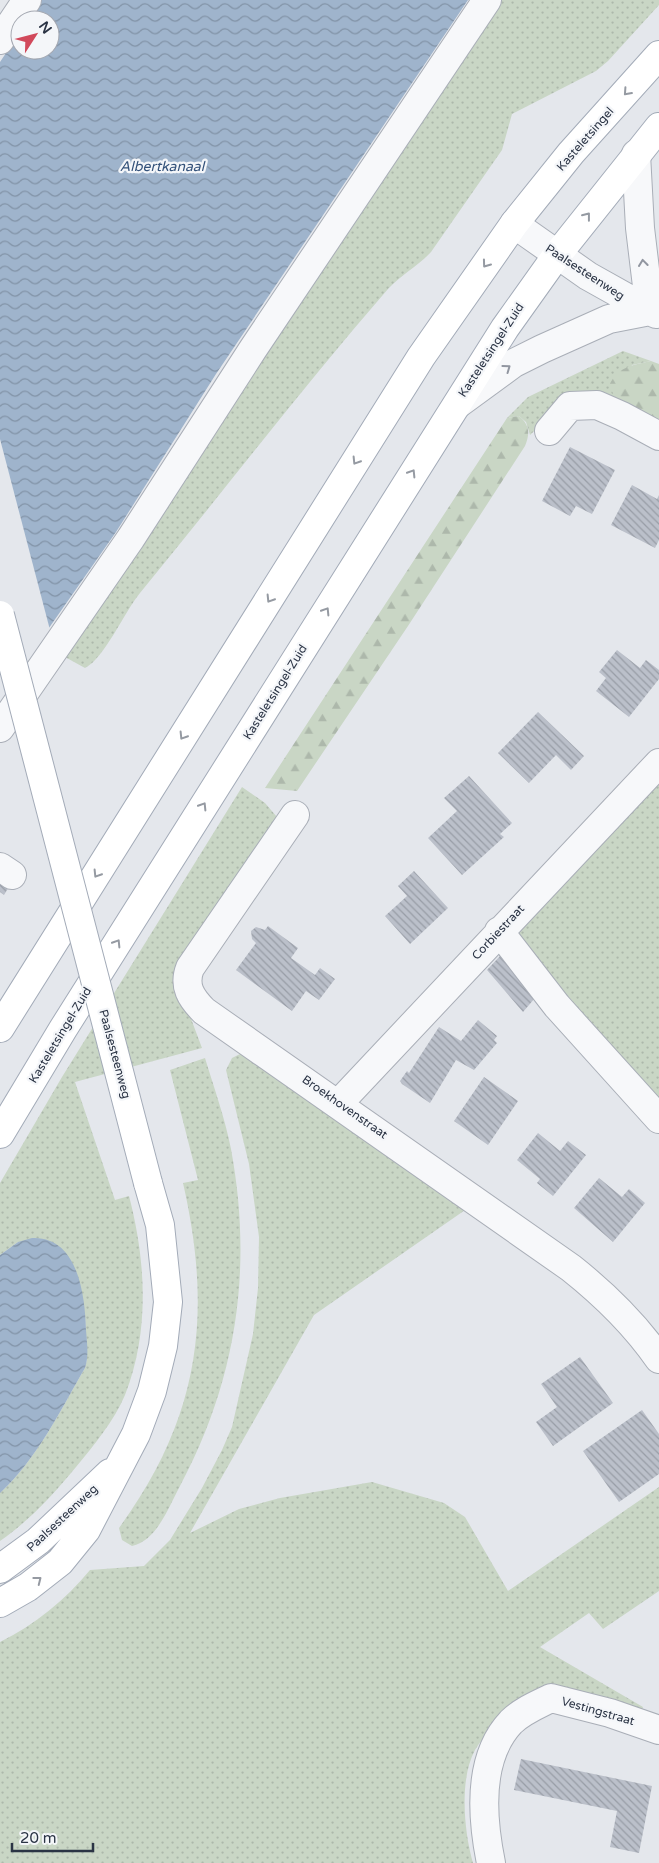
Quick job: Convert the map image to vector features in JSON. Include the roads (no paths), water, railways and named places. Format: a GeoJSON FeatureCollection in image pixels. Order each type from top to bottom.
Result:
{"type":"FeatureCollection","features":[{"type":"Feature","properties":{"kind":"main road","name":"Kasteletsingel"},"geometry":{"type":"LineString","coordinates":[[514,224],[571,154],[659,55]]}},
{"type":"Feature","properties":{"kind":"main road"},"geometry":{"type":"LineString","coordinates":[[557,255],[659,127]]}},
{"type":"Feature","properties":{"kind":"main road"},"geometry":{"type":"LineString","coordinates":[[0,1028],[421,357],[514,224]]}},
{"type":"Feature","properties":{"kind":"main road","name":"Kasteletsingel-Zuid"},"geometry":{"type":"LineString","coordinates":[[0,1134],[63,1028],[504,328],[557,255]]}},
{"type":"Feature","properties":{"kind":"main road","name":"Paalsesteenweg"},"geometry":{"type":"LineString","coordinates":[[0,616],[160,1225],[168,1302],[163,1346],[152,1391],[136,1434],[86,1530],[60,1562],[28,1587],[0,1603]]}},
{"type":"Feature","properties":{"kind":"main road","name":"Paalsesteenweg"},"geometry":{"type":"LineString","coordinates":[[0,1569],[38,1540],[121,1463]]}},
{"type":"Feature","properties":{"kind":"street"},"geometry":{"type":"LineString","coordinates":[[0,40],[27,0]]}},
{"type":"Feature","properties":{"kind":"street"},"geometry":{"type":"LineString","coordinates":[[0,728],[126,546],[253,349],[487,0]]}},
{"type":"Feature","properties":{"kind":"street"},"geometry":{"type":"LineString","coordinates":[[454,407],[514,363],[542,348],[609,319],[655,314],[641,245],[636,154]]}},
{"type":"Feature","properties":{"kind":"street","name":"Paalsesteenweg"},"geometry":{"type":"LineString","coordinates":[[514,224],[599,282],[655,314]]}},
{"type":"Feature","properties":{"kind":"street"},"geometry":{"type":"LineString","coordinates":[[549,431],[570,406],[597,406],[622,416],[659,436]]}},
{"type":"Feature","properties":{"kind":"street","name":"Corbiestraat"},"geometry":{"type":"LineString","coordinates":[[339,1103],[499,930],[659,762]]}},
{"type":"Feature","properties":{"kind":"street","name":"Broekhovenstraat"},"geometry":{"type":"LineString","coordinates":[[295,815],[195,961],[188,974],[187,984],[192,998],[204,1010],[339,1103],[597,1288],[626,1317],[659,1359]]}},
{"type":"Feature","properties":{"kind":"street"},"geometry":{"type":"LineString","coordinates":[[499,930],[557,1006],[659,1118]]}},
{"type":"Feature","properties":{"kind":"street","name":"Vestingstraat"},"geometry":{"type":"LineString","coordinates":[[491,1863],[483,1814],[487,1777],[494,1746],[516,1718],[527,1709],[551,1698],[610,1713],[659,1730]]}},
{"type":"Feature","properties":{"kind":"water","name":"Albertkanaal"},"geometry":{"type":"Polygon","coordinates":[[[42,0],[468,0],[216,374],[116,532],[0,698],[0,62],[10,47],[10,60],[60,60],[60,10],[35,10],[42,0]]]}},
{"type":"Feature","properties":{"kind":"water"},"geometry":{"type":"Polygon","coordinates":[[[32,1238],[47,1240],[60,1247],[69,1257],[76,1270],[84,1301],[87,1359],[85,1368],[37,1450],[0,1493],[0,1255],[18,1242],[32,1238]]]}}]}
